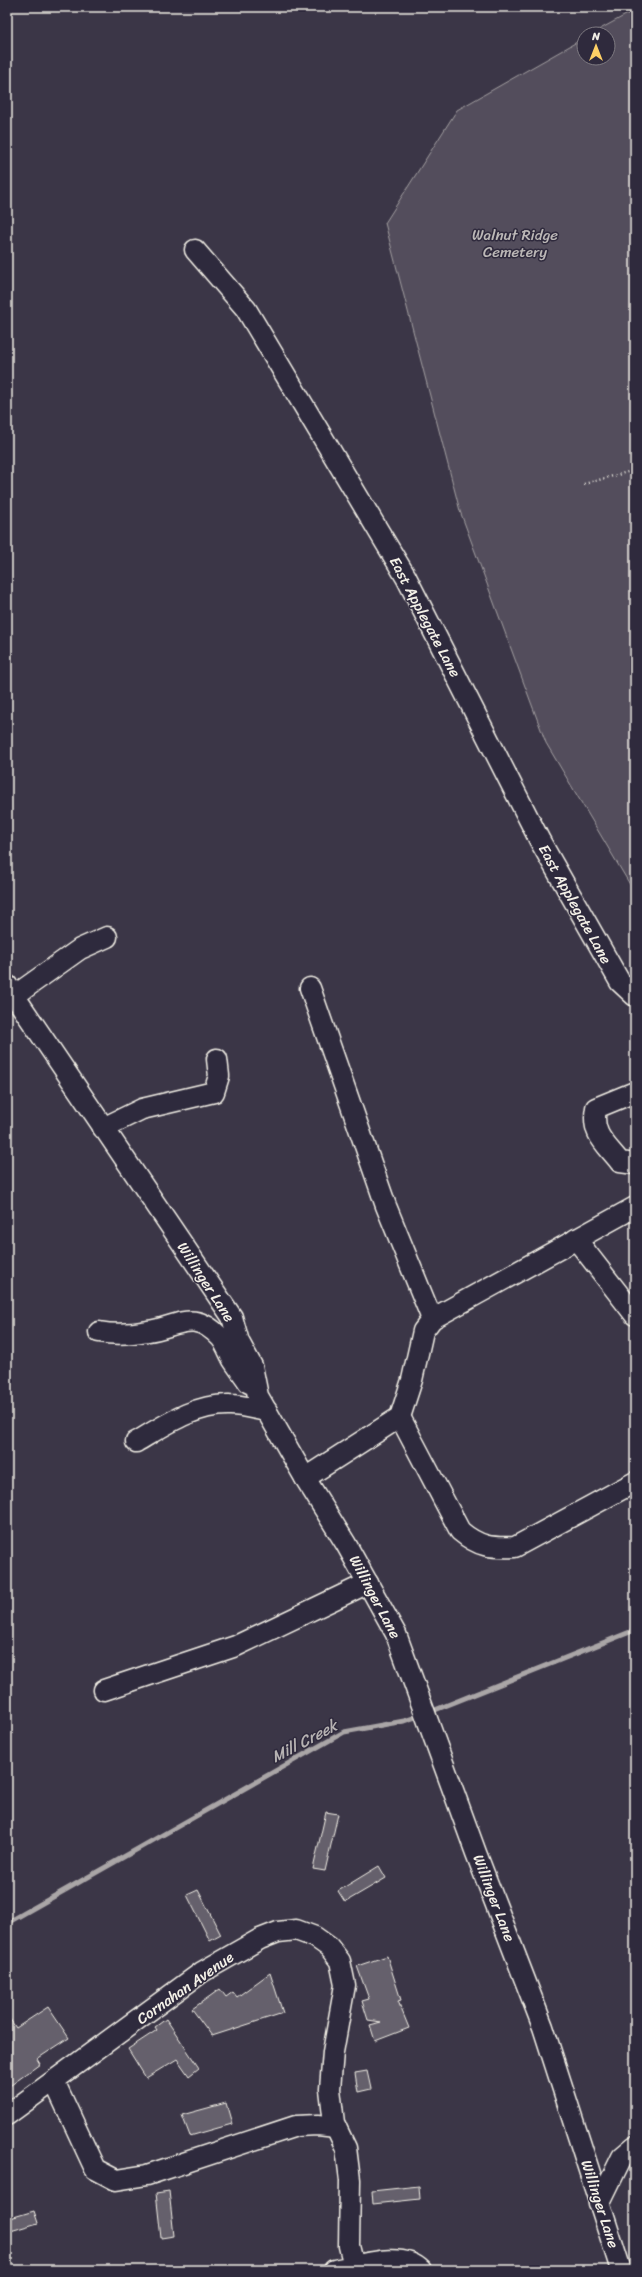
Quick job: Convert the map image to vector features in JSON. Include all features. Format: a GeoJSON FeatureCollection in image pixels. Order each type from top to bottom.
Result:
{"type":"FeatureCollection","features":[{"type":"Feature","properties":{"kind":"street","name":"East Applegate Lane"},"geometry":{"type":"LineString","coordinates":[[195,250],[246,309],[406,577],[540,841],[620,982],[635,996]]}},
{"type":"Feature","properties":{"kind":"street"},"geometry":{"type":"LineString","coordinates":[[11,990],[80,949],[107,937]]}},
{"type":"Feature","properties":{"kind":"street"},"geometry":{"type":"LineString","coordinates":[[310,988],[386,1206],[432,1319]]}},
{"type":"Feature","properties":{"kind":"street","name":"Willinger Lane"},"geometry":{"type":"LineString","coordinates":[[11,990],[232,1318],[239,1342],[252,1366],[262,1403],[305,1478],[346,1544],[396,1634],[543,2027],[621,2270]]}},
{"type":"Feature","properties":{"kind":"street"},"geometry":{"type":"LineString","coordinates":[[103,1128],[142,1109],[214,1092],[219,1076],[217,1059]]}},
{"type":"Feature","properties":{"kind":"street"},"geometry":{"type":"LineString","coordinates":[[635,1092],[596,1108],[594,1120],[596,1132],[620,1162],[635,1164]]}},
{"type":"Feature","properties":{"kind":"street"},"geometry":{"type":"LineString","coordinates":[[305,1478],[400,1417],[412,1380],[423,1331],[432,1319],[635,1207]]}},
{"type":"Feature","properties":{"kind":"street"},"geometry":{"type":"LineString","coordinates":[[576,1239],[635,1315]]}},
{"type":"Feature","properties":{"kind":"street"},"geometry":{"type":"LineString","coordinates":[[98,1332],[126,1334],[149,1331],[186,1320],[196,1322],[207,1327],[222,1339],[233,1360],[262,1403]]}},
{"type":"Feature","properties":{"kind":"street"},"geometry":{"type":"LineString","coordinates":[[136,1442],[181,1416],[203,1408],[262,1403]]}},
{"type":"Feature","properties":{"kind":"street"},"geometry":{"type":"LineString","coordinates":[[400,1417],[460,1531],[474,1542],[495,1548],[515,1547],[635,1482]]}},
{"type":"Feature","properties":{"kind":"street"},"geometry":{"type":"LineString","coordinates":[[104,1690],[236,1646],[368,1583]]}},
{"type":"Feature","properties":{"kind":"street","name":"Cornahan Avenue"},"geometry":{"type":"LineString","coordinates":[[7,2115],[202,1972],[260,1938],[278,1932],[296,1930],[316,1937],[329,1947],[340,1961],[345,1985],[333,2052],[330,2089],[336,2128],[346,2148],[349,2174],[349,2246],[354,2269]]}},
{"type":"Feature","properties":{"kind":"street"},"geometry":{"type":"LineString","coordinates":[[54,2081],[96,2169],[116,2180],[147,2176],[296,2126],[318,2125],[336,2128]]}},
{"type":"Feature","properties":{"kind":"street"},"geometry":{"type":"LineString","coordinates":[[599,2204],[622,2157],[635,2146]]}},
{"type":"Feature","properties":{"kind":"street"},"geometry":{"type":"LineString","coordinates":[[334,2270],[354,2269],[394,2259],[408,2260],[421,2270]]}},
{"type":"Feature","properties":{"kind":"path"},"geometry":{"type":"LineString","coordinates":[[584,484],[635,470]]}},
{"type":"Feature","properties":{"kind":"green space","name":"Walnut Ridge Cemetery"},"geometry":{"type":"Polygon","coordinates":[[[635,10],[635,893],[546,743],[460,511],[385,223],[457,110],[576,43],[576,66],[616,66],[616,26],[606,26],[635,10]]]}},
{"type":"Feature","properties":{"kind":"building"},"geometry":{"type":"Polygon","coordinates":[[[326,1812],[338,1814],[325,1871],[313,1869],[326,1812]]]}},
{"type":"Feature","properties":{"kind":"building"},"geometry":{"type":"Polygon","coordinates":[[[379,1866],[386,1878],[345,1902],[338,1891],[379,1866]]]}},
{"type":"Feature","properties":{"kind":"building"},"geometry":{"type":"Polygon","coordinates":[[[198,1890],[221,1935],[210,1941],[187,1895],[198,1890]]]}},
{"type":"Feature","properties":{"kind":"building"},"geometry":{"type":"Polygon","coordinates":[[[387,1956],[401,2000],[398,2001],[409,2028],[375,2041],[370,2025],[381,2022],[368,2020],[362,2001],[369,1999],[357,1966],[387,1956]]]}},
{"type":"Feature","properties":{"kind":"building"},"geometry":{"type":"Polygon","coordinates":[[[270,1973],[283,2013],[212,2036],[192,2009],[220,1989],[226,1997],[233,1992],[237,1997],[270,1973]]]}},
{"type":"Feature","properties":{"kind":"building"},"geometry":{"type":"Polygon","coordinates":[[[48,2007],[69,2038],[37,2059],[40,2064],[7,2088],[7,2015],[16,2028],[48,2007]]]}},
{"type":"Feature","properties":{"kind":"building"},"geometry":{"type":"Polygon","coordinates":[[[166,2019],[199,2068],[189,2076],[177,2059],[146,2078],[128,2049],[157,2030],[155,2027],[166,2019]]]}},
{"type":"Feature","properties":{"kind":"building"},"geometry":{"type":"Polygon","coordinates":[[[367,2071],[371,2089],[358,2092],[355,2073],[367,2071]]]}},
{"type":"Feature","properties":{"kind":"building"},"geometry":{"type":"Polygon","coordinates":[[[226,2103],[232,2124],[190,2136],[182,2115],[226,2103]]]}},
{"type":"Feature","properties":{"kind":"building"},"geometry":{"type":"Polygon","coordinates":[[[419,2186],[420,2199],[373,2204],[372,2191],[419,2186]]]}},
{"type":"Feature","properties":{"kind":"building"},"geometry":{"type":"Polygon","coordinates":[[[169,2191],[174,2236],[161,2238],[156,2193],[169,2191]]]}},
{"type":"Feature","properties":{"kind":"building"},"geometry":{"type":"Polygon","coordinates":[[[34,2211],[38,2223],[7,2232],[7,2219],[34,2211]]]}},
{"type":"Feature","properties":{"kind":"waterway","name":"Mill Creek"},"geometry":{"type":"LineString","coordinates":[[430,1712],[635,1630]]}},
{"type":"Feature","properties":{"kind":"waterway","name":"Mill Creek"},"geometry":{"type":"LineString","coordinates":[[7,1923],[344,1732],[404,1721],[422,1715]]}}]}
